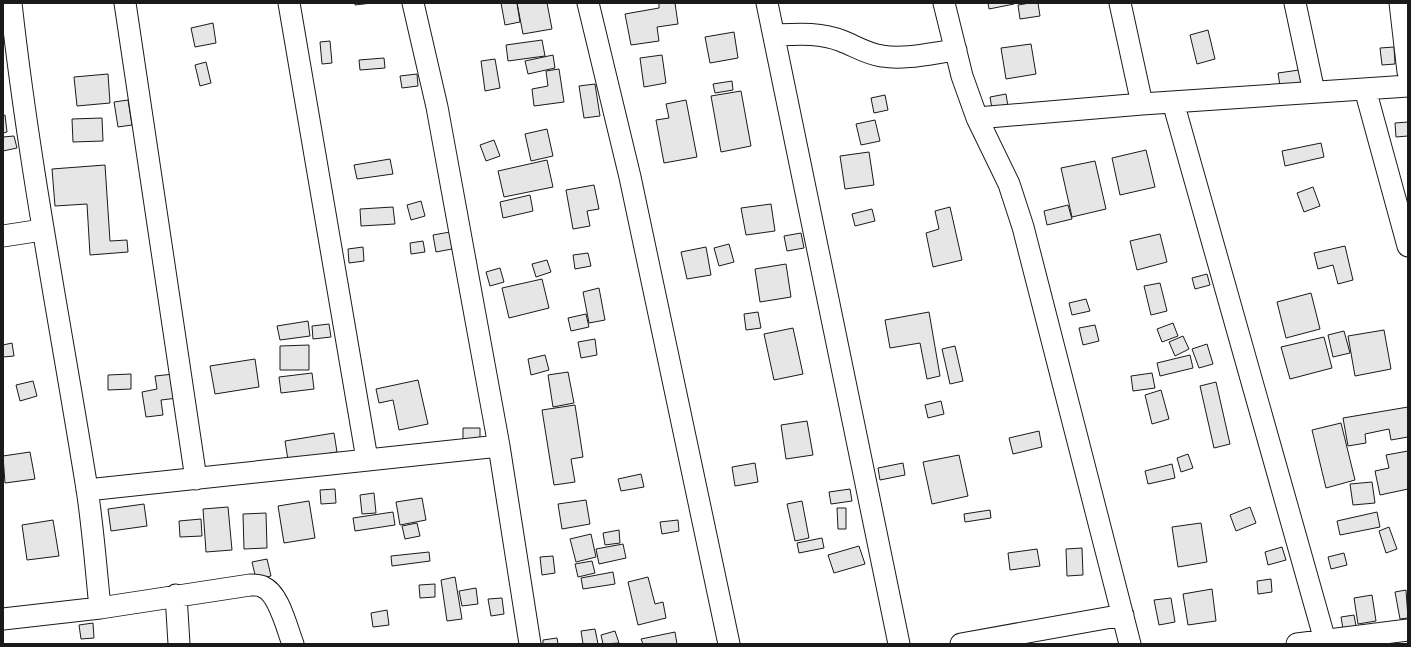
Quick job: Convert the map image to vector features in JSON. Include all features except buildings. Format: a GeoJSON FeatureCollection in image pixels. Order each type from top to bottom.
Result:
{"type":"FeatureCollection","features":[{"type":"Feature","properties":{"kind":"street"},"geometry":{"type":"LineString","coordinates":[[11,3],[19,72],[42,230],[87,490],[100,608]]}},
{"type":"Feature","properties":{"kind":"street"},"geometry":{"type":"LineString","coordinates":[[125,3],[196,479]]}},
{"type":"Feature","properties":{"kind":"street"},"geometry":{"type":"LineString","coordinates":[[290,3],[367,459]]}},
{"type":"Feature","properties":{"kind":"street"},"geometry":{"type":"LineString","coordinates":[[413,3],[437,107],[499,446],[530,644]]}},
{"type":"Feature","properties":{"kind":"street"},"geometry":{"type":"LineString","coordinates":[[588,3],[630,177],[729,644]]}},
{"type":"Feature","properties":{"kind":"street"},"geometry":{"type":"LineString","coordinates":[[767,3],[899,644]]}},
{"type":"Feature","properties":{"kind":"street"},"geometry":{"type":"LineString","coordinates":[[944,3],[962,76],[978,118],[1009,184],[1023,227],[1130,644]]}},
{"type":"Feature","properties":{"kind":"street"},"geometry":{"type":"LineString","coordinates":[[1120,3],[1142,104]]}},
{"type":"Feature","properties":{"kind":"street"},"geometry":{"type":"LineString","coordinates":[[1295,3],[1314,92]]}},
{"type":"Feature","properties":{"kind":"street"},"geometry":{"type":"LineString","coordinates":[[1400,3],[1408,72]]}},
{"type":"Feature","properties":{"kind":"street"},"geometry":{"type":"LineString","coordinates":[[774,35],[807,34],[824,36],[842,41],[870,53],[884,56],[906,56],[956,50]]}},
{"type":"Feature","properties":{"kind":"street"},"geometry":{"type":"LineString","coordinates":[[978,118],[1142,104],[1408,86]]}},
{"type":"Feature","properties":{"kind":"street"},"geometry":{"type":"LineString","coordinates":[[1365,90],[1408,246]]}},
{"type":"Feature","properties":{"kind":"street"},"geometry":{"type":"LineString","coordinates":[[1173,102],[1326,642]]}},
{"type":"Feature","properties":{"kind":"street"},"geometry":{"type":"LineString","coordinates":[[3,236],[42,230]]}},
{"type":"Feature","properties":{"kind":"street"},"geometry":{"type":"LineString","coordinates":[[87,490],[499,446]]}},
{"type":"Feature","properties":{"kind":"street"},"geometry":{"type":"LineString","coordinates":[[3,619],[100,608],[176,595],[250,585],[263,586],[272,593],[280,608],[293,644]]}},
{"type":"Feature","properties":{"kind":"street"},"geometry":{"type":"LineString","coordinates":[[176,595],[179,644]]}},
{"type":"Feature","properties":{"kind":"street"},"geometry":{"type":"LineString","coordinates":[[961,644],[1123,615]]}},
{"type":"Feature","properties":{"kind":"street"},"geometry":{"type":"LineString","coordinates":[[1297,644],[1326,642],[1408,630]]}}]}
